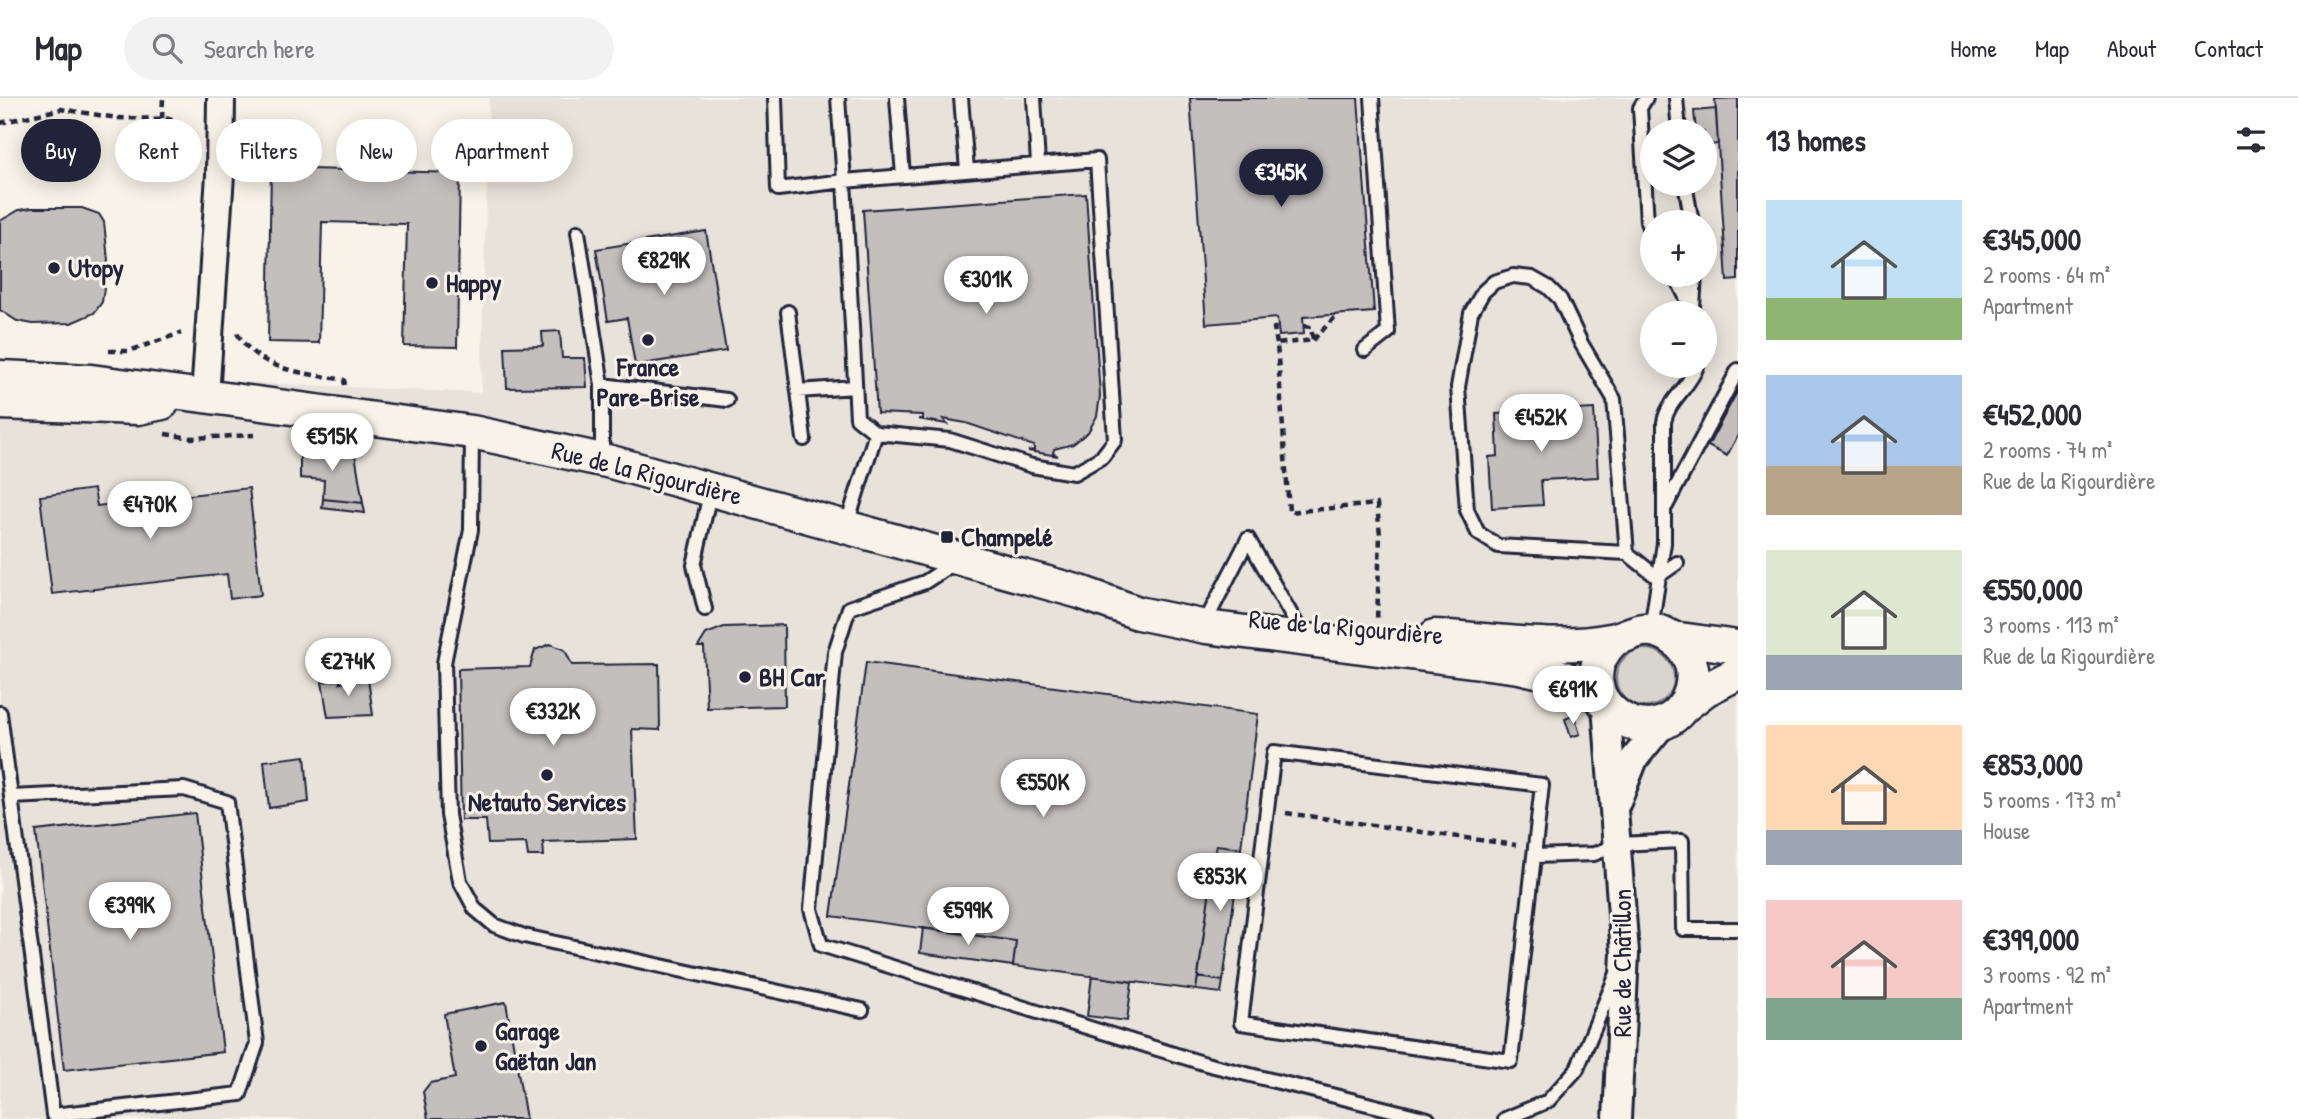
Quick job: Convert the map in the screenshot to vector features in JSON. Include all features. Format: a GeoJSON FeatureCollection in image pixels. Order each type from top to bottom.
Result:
{"type":"FeatureCollection","features":[{"type":"Feature","properties":{"kind":"street"},"geometry":{"type":"LineString","coordinates":[[205,396],[220,176],[221,98]]}},
{"type":"Feature","properties":{"kind":"street","name":"Rue de la Rigourdière"},"geometry":{"type":"LineString","coordinates":[[0,377],[91,381],[472,432],[602,460],[711,489],[1080,592],[1138,613],[1206,627],[1434,654],[1541,671],[1563,677],[1603,701]]}},
{"type":"Feature","properties":{"kind":"street","name":"Rue de la Rigourdière"},"geometry":{"type":"LineString","coordinates":[[0,403],[138,408],[205,396]]}},
{"type":"Feature","properties":{"kind":"street","name":"Rue de la Rigourdière"},"geometry":{"type":"LineString","coordinates":[[1080,592],[1297,625],[1565,643],[1614,640]]}},
{"type":"Feature","properties":{"kind":"street"},"geometry":{"type":"LineString","coordinates":[[1738,647],[1661,634],[1625,633],[1607,647],[1598,666],[1603,701],[1614,714],[1633,724],[1674,714],[1705,690],[1738,673]]}},
{"type":"Feature","properties":{"kind":"street"},"geometry":{"type":"LineString","coordinates":[[1661,634],[1689,657],[1692,670],[1693,683],[1674,714]]}},
{"type":"Feature","properties":{"kind":"street","name":"Rue de Châtillon"},"geometry":{"type":"LineString","coordinates":[[1603,701],[1609,772],[1616,808],[1625,953],[1617,1119]]}},
{"type":"Feature","properties":{"kind":"street","name":"Rue de Châtillon"},"geometry":{"type":"LineString","coordinates":[[1616,808],[1625,776],[1634,759],[1674,714]]}},
{"type":"Feature","properties":{"kind":"lane"},"geometry":{"type":"LineString","coordinates":[[775,98],[778,189],[844,181],[1097,160],[1115,440],[1102,457],[1074,473],[1032,466],[950,440],[876,433],[857,418],[844,181],[838,98]]}},
{"type":"Feature","properties":{"kind":"lane"},"geometry":{"type":"LineString","coordinates":[[897,98],[903,176]]}},
{"type":"Feature","properties":{"kind":"lane"},"geometry":{"type":"LineString","coordinates":[[961,98],[967,170]]}},
{"type":"Feature","properties":{"kind":"lane"},"geometry":{"type":"LineString","coordinates":[[1034,98],[1038,164]]}},
{"type":"Feature","properties":{"kind":"lane"},"geometry":{"type":"LineString","coordinates":[[1365,350],[1388,332],[1372,98]]}},
{"type":"Feature","properties":{"kind":"lane"},"geometry":{"type":"LineString","coordinates":[[1646,98],[1640,108],[1646,210]]}},
{"type":"Feature","properties":{"kind":"lane"},"geometry":{"type":"LineString","coordinates":[[1676,98],[1678,119]]}},
{"type":"Feature","properties":{"kind":"lane"},"geometry":{"type":"LineString","coordinates":[[578,232],[602,385],[602,460]]}},
{"type":"Feature","properties":{"kind":"lane"},"geometry":{"type":"LineString","coordinates":[[1627,552],[1614,399],[1581,344],[1560,299],[1548,287],[1532,278],[1513,276],[1494,282],[1483,292],[1471,313],[1458,387],[1467,510],[1478,533],[1498,546],[1627,552],[1657,577]]}},
{"type":"Feature","properties":{"kind":"lane"},"geometry":{"type":"LineString","coordinates":[[788,312],[804,439]]}},
{"type":"Feature","properties":{"kind":"lane"},"geometry":{"type":"LineString","coordinates":[[1665,509],[1738,370]]}},
{"type":"Feature","properties":{"kind":"lane"},"geometry":{"type":"LineString","coordinates":[[1661,634],[1657,577],[1664,543],[1665,415],[1690,378]]}},
{"type":"Feature","properties":{"kind":"lane"},"geometry":{"type":"LineString","coordinates":[[602,385],[727,400]]}},
{"type":"Feature","properties":{"kind":"lane"},"geometry":{"type":"LineString","coordinates":[[798,391],[855,387]]}},
{"type":"Feature","properties":{"kind":"lane"},"geometry":{"type":"LineString","coordinates":[[472,432],[471,530],[444,663],[447,815],[460,881],[475,909],[494,925],[524,936],[862,1010]]}},
{"type":"Feature","properties":{"kind":"lane"},"geometry":{"type":"LineString","coordinates":[[846,527],[876,433]]}},
{"type":"Feature","properties":{"kind":"lane"},"geometry":{"type":"LineString","coordinates":[[705,608],[694,565],[711,489]]}},
{"type":"Feature","properties":{"kind":"lane"},"geometry":{"type":"LineString","coordinates":[[1210,613],[1248,539],[1297,625]]}},
{"type":"Feature","properties":{"kind":"lane"},"geometry":{"type":"LineString","coordinates":[[960,559],[925,582],[849,608],[835,652],[811,909],[821,945],[1206,1064],[1428,1119]]}},
{"type":"Feature","properties":{"kind":"lane"},"geometry":{"type":"LineString","coordinates":[[1657,577],[1677,563]]}},
{"type":"Feature","properties":{"kind":"lane"},"geometry":{"type":"LineString","coordinates":[[0,713],[11,797],[53,1115],[240,1094],[257,1042],[227,802],[184,789],[11,797]]}},
{"type":"Feature","properties":{"kind":"lane"},"geometry":{"type":"LineString","coordinates":[[1274,752],[1542,785],[1511,1061],[1241,1023],[1268,811],[1274,752]]}},
{"type":"Feature","properties":{"kind":"lane"},"geometry":{"type":"LineString","coordinates":[[1535,850],[1594,854],[1619,844],[1682,841],[1683,929],[1738,929]]}},
{"type":"Feature","properties":{"kind":"lane"},"geometry":{"type":"LineString","coordinates":[[1505,1119],[1548,1101],[1577,1069],[1625,953]]}},
{"type":"Feature","properties":{"kind":"path"},"geometry":{"type":"LineString","coordinates":[[162,118],[163,98]]}},
{"type":"Feature","properties":{"kind":"path"},"geometry":{"type":"LineString","coordinates":[[0,123],[61,109],[117,118],[174,119]]}},
{"type":"Feature","properties":{"kind":"path"},"geometry":{"type":"LineString","coordinates":[[1277,344],[1313,341],[1338,314]]}},
{"type":"Feature","properties":{"kind":"path"},"geometry":{"type":"LineString","coordinates":[[1304,327],[1311,327],[1313,341]]}},
{"type":"Feature","properties":{"kind":"path"},"geometry":{"type":"LineString","coordinates":[[1278,328],[1274,328],[1290,512],[1377,504],[1380,535],[1377,631]]}},
{"type":"Feature","properties":{"kind":"path"},"geometry":{"type":"LineString","coordinates":[[1268,811],[1525,846],[1535,850]]}},
{"type":"Feature","properties":{"kind":"shaded area"},"geometry":{"type":"Polygon","coordinates":[[[489,98],[1738,98],[1738,1119],[0,1119],[0,371],[481,393],[487,182],[573,182],[573,119],[488,119],[489,98]]]}},
{"type":"Feature","properties":{"kind":"shaded area"},"geometry":{"type":"Polygon","coordinates":[[[1645,649],[1666,657],[1674,678],[1666,699],[1645,707],[1624,699],[1616,678],[1624,657],[1645,649]]]}},
{"type":"Feature","properties":{"kind":"building"},"geometry":{"type":"Polygon","coordinates":[[[1190,98],[1358,98],[1374,312],[1303,317],[1304,334],[1279,336],[1277,318],[1206,324],[1190,98]]]}},
{"type":"Feature","properties":{"kind":"building"},"geometry":{"type":"Polygon","coordinates":[[[1738,98],[1738,280],[1727,281],[1715,99],[1738,98]]]}},
{"type":"Feature","properties":{"kind":"building"},"geometry":{"type":"Polygon","coordinates":[[[1716,109],[1717,119],[1695,119],[1694,111],[1716,109]]]}},
{"type":"Feature","properties":{"kind":"building","name":"Happy"},"geometry":{"type":"Polygon","coordinates":[[[322,169],[336,170],[336,182],[417,182],[417,172],[431,172],[431,182],[460,182],[457,347],[404,346],[407,224],[322,222],[319,343],[268,342],[271,182],[322,182],[322,169]]]}},
{"type":"Feature","properties":{"kind":"building"},"geometry":{"type":"Polygon","coordinates":[[[1086,194],[1100,396],[1097,416],[1088,432],[1073,444],[1054,449],[1053,453],[1058,456],[1028,451],[1034,450],[1034,446],[966,423],[943,419],[947,424],[918,419],[923,419],[923,415],[877,413],[863,210],[1086,194]]]}},
{"type":"Feature","properties":{"kind":"building","name":"Utopy"},"geometry":{"type":"Polygon","coordinates":[[[82,208],[99,214],[104,222],[108,260],[102,302],[94,313],[71,323],[33,324],[17,321],[0,310],[0,221],[19,210],[82,208]]]}},
{"type":"Feature","properties":{"kind":"building"},"geometry":{"type":"Polygon","coordinates":[[[706,231],[726,351],[635,365],[627,318],[608,321],[596,249],[706,231]]]}},
{"type":"Feature","properties":{"kind":"building"},"geometry":{"type":"Polygon","coordinates":[[[560,331],[562,358],[585,358],[587,387],[507,388],[505,347],[543,346],[542,332],[560,331]]]}},
{"type":"Feature","properties":{"kind":"building"},"geometry":{"type":"Polygon","coordinates":[[[1738,390],[1738,435],[1727,456],[1708,446],[1738,390]]]}},
{"type":"Feature","properties":{"kind":"building"},"geometry":{"type":"Polygon","coordinates":[[[1594,409],[1598,477],[1541,480],[1543,505],[1492,508],[1489,457],[1498,456],[1496,414],[1594,409]]]}},
{"type":"Feature","properties":{"kind":"building"},"geometry":{"type":"Polygon","coordinates":[[[300,446],[355,454],[363,503],[323,499],[324,480],[300,478],[300,446]]]}},
{"type":"Feature","properties":{"kind":"building"},"geometry":{"type":"Polygon","coordinates":[[[249,488],[261,595],[230,599],[227,574],[52,594],[40,496],[94,489],[97,506],[249,488]]]}},
{"type":"Feature","properties":{"kind":"building"},"geometry":{"type":"Polygon","coordinates":[[[323,499],[363,503],[365,513],[322,508],[323,499]]]}},
{"type":"Feature","properties":{"kind":"building","name":"BH Car"},"geometry":{"type":"Polygon","coordinates":[[[784,625],[785,706],[707,708],[704,647],[698,647],[706,634],[724,627],[784,625]]]}},
{"type":"Feature","properties":{"kind":"building","name":"Netauto Services"},"geometry":{"type":"Polygon","coordinates":[[[550,644],[565,650],[572,665],[659,664],[660,730],[632,729],[637,839],[543,842],[544,856],[528,856],[526,843],[488,844],[486,820],[461,820],[458,669],[530,667],[535,650],[550,644]]]}},
{"type":"Feature","properties":{"kind":"building"},"geometry":{"type":"Polygon","coordinates":[[[866,662],[1258,714],[1241,848],[1216,845],[1196,990],[1013,966],[1016,941],[831,916],[866,662]]]}},
{"type":"Feature","properties":{"kind":"building"},"geometry":{"type":"Polygon","coordinates":[[[340,679],[340,683],[368,679],[373,715],[328,717],[322,682],[340,679]]]}},
{"type":"Feature","properties":{"kind":"building"},"geometry":{"type":"Polygon","coordinates":[[[1574,715],[1580,734],[1571,737],[1565,719],[1574,715]]]}},
{"type":"Feature","properties":{"kind":"building"},"geometry":{"type":"Polygon","coordinates":[[[305,756],[309,802],[269,808],[264,761],[305,756]]]}},
{"type":"Feature","properties":{"kind":"building"},"geometry":{"type":"Polygon","coordinates":[[[195,813],[223,1052],[64,1070],[36,831],[195,813]]]}},
{"type":"Feature","properties":{"kind":"building"},"geometry":{"type":"Polygon","coordinates":[[[1216,845],[1241,848],[1223,981],[1198,977],[1216,845]]]}},
{"type":"Feature","properties":{"kind":"building"},"geometry":{"type":"Polygon","coordinates":[[[923,928],[1016,941],[1013,966],[920,953],[923,928]]]}},
{"type":"Feature","properties":{"kind":"building"},"geometry":{"type":"Polygon","coordinates":[[[1092,976],[1132,982],[1127,1021],[1087,1016],[1092,976]]]}},
{"type":"Feature","properties":{"kind":"building"},"geometry":{"type":"Polygon","coordinates":[[[1198,977],[1223,981],[1221,993],[1196,990],[1198,977]]]}},
{"type":"Feature","properties":{"kind":"building","name":"Garage Gaëtan Jan"},"geometry":{"type":"Polygon","coordinates":[[[506,1002],[526,1119],[428,1119],[423,1092],[430,1083],[455,1078],[444,1014],[506,1002]]]}},
{"type":"Feature","properties":{"kind":"place","name":"Utopy"},"geometry":{"type":"Point","coordinates":[54,268]}},
{"type":"Feature","properties":{"kind":"place","name":"Happy"},"geometry":{"type":"Point","coordinates":[432,283]}},
{"type":"Feature","properties":{"kind":"place","name":"France Pare-Brise"},"geometry":{"type":"Point","coordinates":[648,340]}},
{"type":"Feature","properties":{"kind":"place","name":"Champelé"},"geometry":{"type":"Point","coordinates":[947,537]}},
{"type":"Feature","properties":{"kind":"place","name":"BH Car"},"geometry":{"type":"Point","coordinates":[745,677]}},
{"type":"Feature","properties":{"kind":"place","name":"Netauto Services"},"geometry":{"type":"Point","coordinates":[547,775]}},
{"type":"Feature","properties":{"kind":"place","name":"Garage Gaëtan Jan"},"geometry":{"type":"Point","coordinates":[481,1046]}}]}
